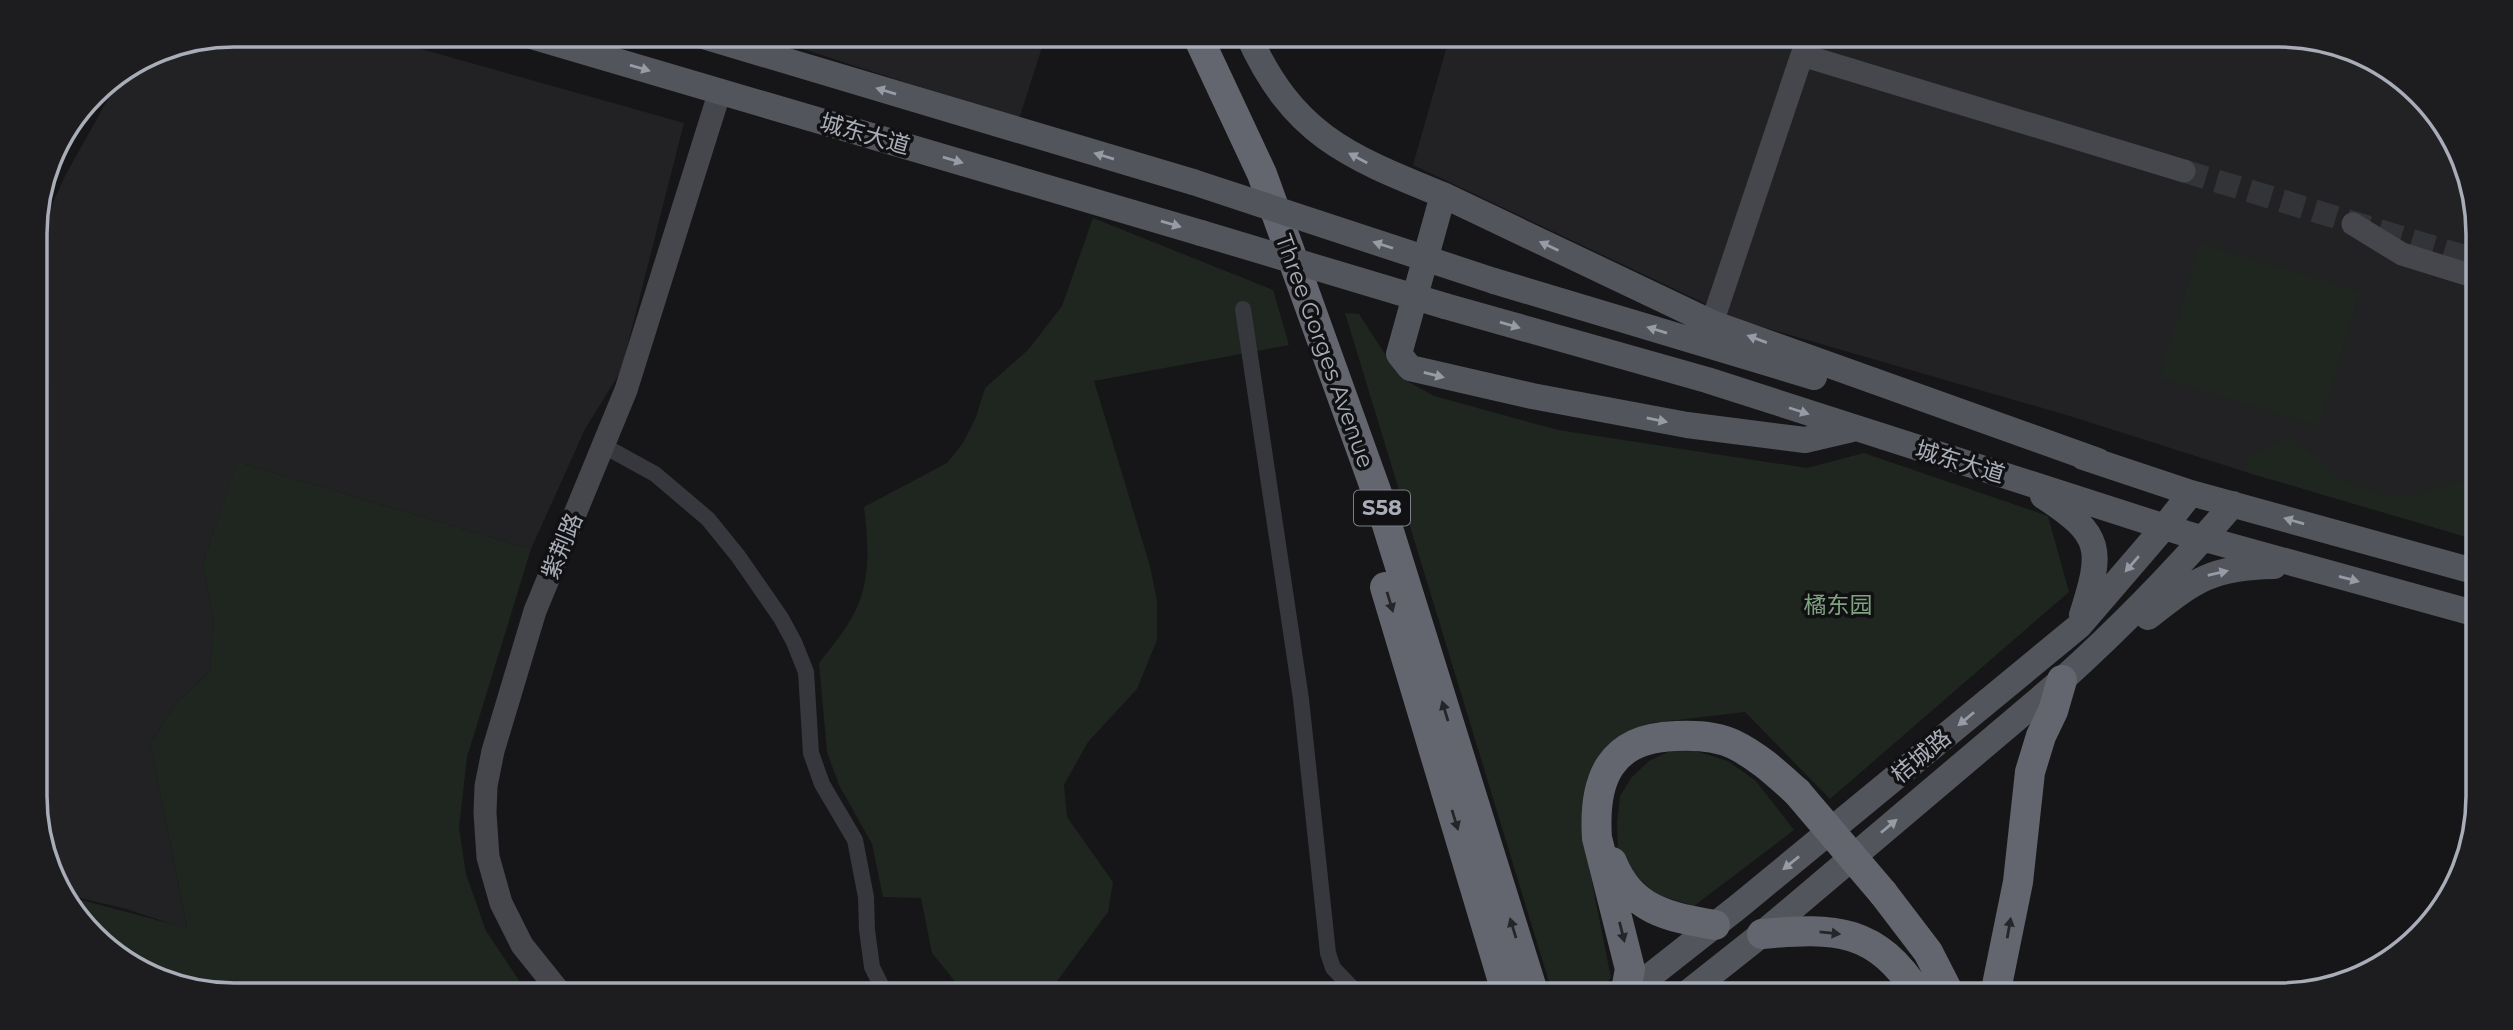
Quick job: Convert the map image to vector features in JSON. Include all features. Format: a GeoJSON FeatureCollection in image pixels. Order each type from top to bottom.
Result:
{"type":"FeatureCollection","features":[{"type":"Feature","properties":{"kind":"highway","name":"Three Gorges Avenue"},"geometry":{"type":"LineString","coordinates":[[1181,47],[1243,179],[1356,490],[1521,982]]}},
{"type":"Feature","properties":{"kind":"highway","name":"Three Gorges Avenue"},"geometry":{"type":"LineString","coordinates":[[1203,47],[1262,174],[1378,496],[1522,982]]}},
{"type":"Feature","properties":{"kind":"highway"},"geometry":{"type":"LineString","coordinates":[[1998,982],[2018,882],[2030,772],[2062,680]]}},
{"type":"Feature","properties":{"kind":"highway"},"geometry":{"type":"LineString","coordinates":[[1627,982],[1630,969],[1597,838],[1595,816],[1598,795],[1604,775],[1614,760],[1627,748],[1642,740],[1693,735],[1730,743],[1761,760],[1928,952],[1943,982]]}},
{"type":"Feature","properties":{"kind":"highway"},"geometry":{"type":"LineString","coordinates":[[1715,925],[1678,919],[1648,908],[1621,882],[1605,837],[1604,812],[1615,775],[1629,759],[1646,750],[1670,744],[1697,744],[1723,751],[1760,771],[1794,795]]}},
{"type":"Feature","properties":{"kind":"highway"},"geometry":{"type":"LineString","coordinates":[[1879,897],[1923,960],[1934,982]]}},
{"type":"Feature","properties":{"kind":"highway"},"geometry":{"type":"LineString","coordinates":[[1762,934],[1805,930],[1848,934],[1873,944],[1894,961],[1910,982]]}},
{"type":"Feature","properties":{"kind":"main road","name":"城东大道"},"geometry":{"type":"LineString","coordinates":[[569,47],[1445,306],[1707,380],[1852,429],[2205,539],[2466,611]]}},
{"type":"Feature","properties":{"kind":"main road","name":"城东大道"},"geometry":{"type":"LineString","coordinates":[[740,47],[1192,182],[1494,281],[2098,461],[2191,492],[2466,569]]}},
{"type":"Feature","properties":{"kind":"main road"},"geometry":{"type":"LineString","coordinates":[[1254,47],[1283,97],[1305,122],[1359,159],[1443,195],[1712,323],[2098,461]]}},
{"type":"Feature","properties":{"kind":"main road"},"geometry":{"type":"LineString","coordinates":[[1443,195],[1399,354],[1410,368],[1532,396],[1687,425],[1805,440],[1852,429]]}},
{"type":"Feature","properties":{"kind":"main road"},"geometry":{"type":"LineString","coordinates":[[2018,480],[2070,513],[2089,535],[2096,558],[2079,626]]}},
{"type":"Feature","properties":{"kind":"main road","name":"桔城路"},"geometry":{"type":"LineString","coordinates":[[1641,982],[2079,626],[2191,492]]}},
{"type":"Feature","properties":{"kind":"main road","name":"桔城路"},"geometry":{"type":"LineString","coordinates":[[1701,982],[1762,934],[2104,643],[2205,539],[2233,504]]}},
{"type":"Feature","properties":{"kind":"main road"},"geometry":{"type":"LineString","coordinates":[[2062,680],[2133,630],[2182,590],[2205,576],[2244,567],[2304,566]]}},
{"type":"Feature","properties":{"kind":"street"},"geometry":{"type":"LineString","coordinates":[[1712,323],[1802,55],[2184,171]]}},
{"type":"Feature","properties":{"kind":"street","name":"紫荆路"},"geometry":{"type":"LineString","coordinates":[[552,983],[522,945],[501,903],[488,857],[486,786],[492,751],[535,611],[626,390],[720,91]]}},
{"type":"Feature","properties":{"kind":"street"},"geometry":{"type":"LineString","coordinates":[[2353,224],[2402,254],[2466,274]]}},
{"type":"Feature","properties":{"kind":"street"},"geometry":{"type":"LineString","coordinates":[[1243,309],[1301,699],[1328,953],[1333,968],[1347,982]]}},
{"type":"Feature","properties":{"kind":"street"},"geometry":{"type":"LineString","coordinates":[[604,446],[655,474],[708,519],[738,556],[781,618],[794,642],[806,672],[811,753],[822,785],[855,840],[866,897],[867,930],[873,967],[880,983]]}},
{"type":"Feature","properties":{"kind":"shaded area"},"geometry":{"type":"Polygon","coordinates":[[[414,47],[684,123],[621,371],[585,429],[531,549],[237,462],[203,564],[214,622],[210,671],[177,702],[150,744],[187,929],[126,909],[78,897],[57,856],[49,820],[48,222],[49,210],[65,176],[110,94],[120,86],[163,61],[210,49],[414,47]]]}},
{"type":"Feature","properties":{"kind":"shaded area"},"geometry":{"type":"Polygon","coordinates":[[[797,47],[1042,47],[1019,119],[797,47]]]}},
{"type":"Feature","properties":{"kind":"shaded area"},"geometry":{"type":"Polygon","coordinates":[[[1447,47],[2279,47],[2339,57],[2383,79],[2419,111],[2441,141],[2459,186],[2466,234],[2466,537],[2249,473],[2073,417],[1742,321],[1413,165],[1447,47]]]}},
{"type":"Feature","properties":{"kind":"green space"},"geometry":{"type":"Polygon","coordinates":[[[1093,218],[1273,290],[1289,345],[1094,381],[1150,566],[1157,601],[1157,640],[1137,689],[1088,742],[1064,785],[1067,817],[1113,882],[1108,912],[1056,983],[956,983],[932,953],[921,898],[883,897],[872,844],[839,785],[827,752],[819,663],[848,624],[861,596],[867,567],[864,507],[947,463],[963,443],[976,417],[985,388],[1028,350],[1062,306],[1093,218]]]}},
{"type":"Feature","properties":{"kind":"green space"},"geometry":{"type":"Polygon","coordinates":[[[2200,243],[2360,292],[2319,426],[2159,378],[2200,243]]]}},
{"type":"Feature","properties":{"kind":"green space","name":"橘东园"},"geometry":{"type":"Polygon","coordinates":[[[1345,313],[1359,314],[1400,377],[1434,396],[1558,430],[1807,468],[1864,453],[2048,516],[2069,592],[1830,799],[1745,712],[1651,723],[1604,754],[1587,778],[1582,812],[1586,852],[1611,978],[1606,982],[1549,982],[1345,313]]]}},
{"type":"Feature","properties":{"kind":"green space"},"geometry":{"type":"Polygon","coordinates":[[[2283,440],[2291,440],[2307,449],[2341,480],[2384,495],[2419,494],[2466,481],[2466,537],[2249,473],[2246,469],[2250,457],[2283,440]]]}},
{"type":"Feature","properties":{"kind":"green space"},"geometry":{"type":"Polygon","coordinates":[[[237,462],[531,549],[467,757],[459,828],[466,874],[486,931],[521,983],[234,983],[198,979],[174,973],[130,951],[94,919],[79,900],[187,928],[150,744],[177,702],[210,671],[214,622],[203,564],[237,462]]]}},
{"type":"Feature","properties":{"kind":"green space"},"geometry":{"type":"Polygon","coordinates":[[[1689,749],[1728,761],[1756,781],[1794,830],[1694,906],[1655,894],[1630,869],[1618,851],[1617,823],[1620,796],[1632,777],[1649,761],[1672,750],[1689,749]]]}},
{"type":"Feature","properties":{"kind":"tunnel"},"geometry":{"type":"LineString","coordinates":[[2184,171],[2466,257]]}}]}
